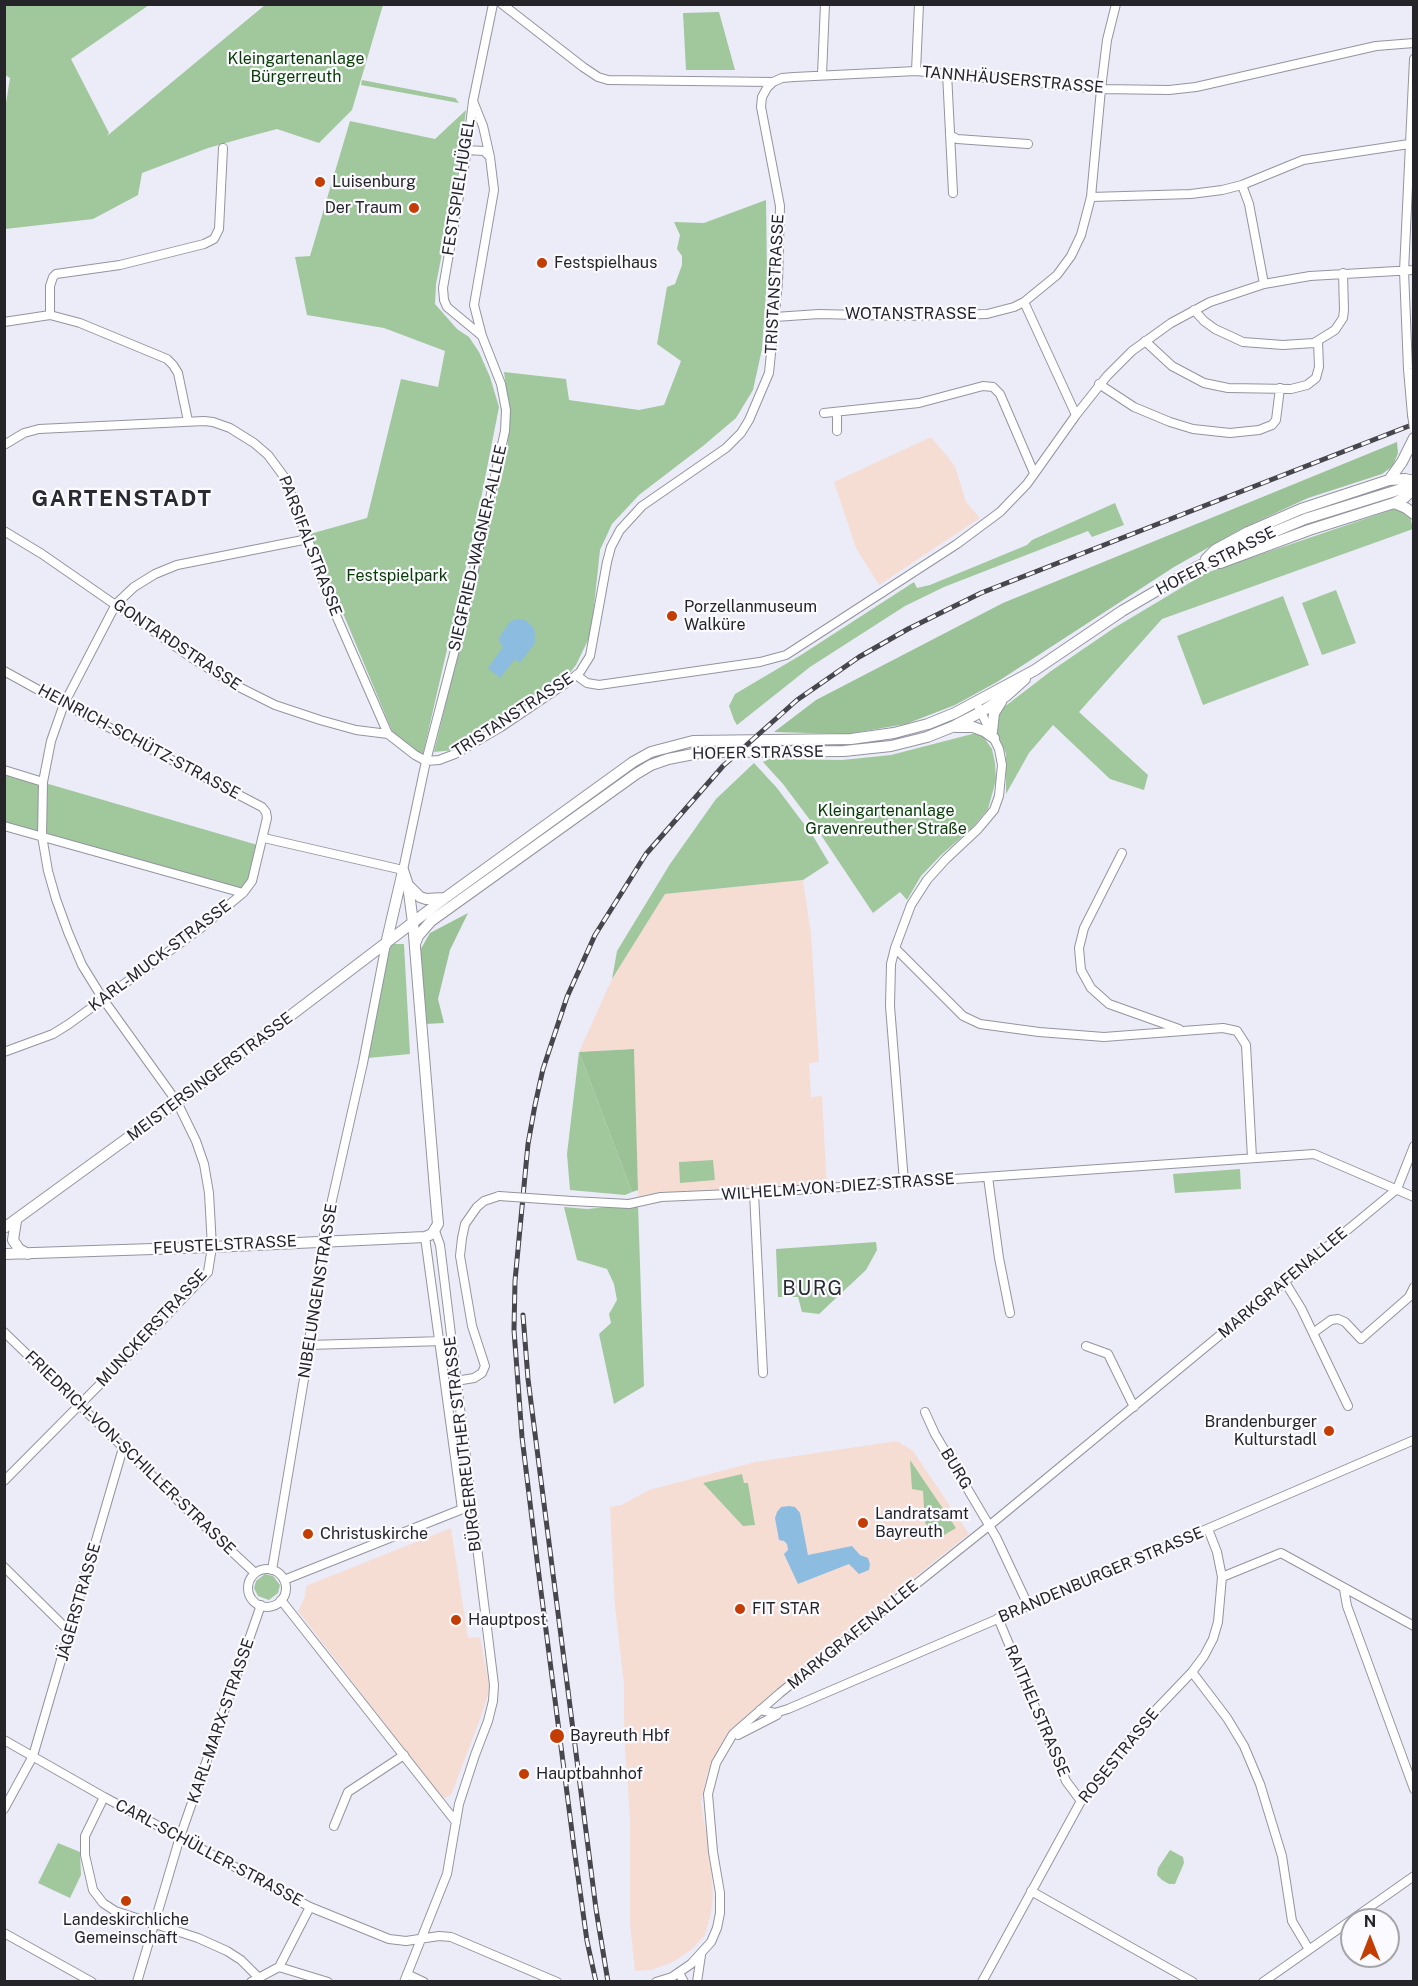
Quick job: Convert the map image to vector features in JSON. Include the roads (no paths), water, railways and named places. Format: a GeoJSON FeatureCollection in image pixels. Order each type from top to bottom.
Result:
{"type":"FeatureCollection","features":[{"type":"Feature","properties":{"kind":"main road"},"geometry":{"type":"LineString","coordinates":[[1389,480],[1402,462],[1413,438]]}},
{"type":"Feature","properties":{"kind":"main road"},"geometry":{"type":"LineString","coordinates":[[1389,480],[1411,485],[1404,498],[1394,503],[1309,530],[1221,562],[1197,567],[1215,550],[1277,518],[1389,480]]}},
{"type":"Feature","properties":{"kind":"main road","name":"HOFER STRASSE"},"geometry":{"type":"LineString","coordinates":[[413,923],[633,762],[651,752],[682,742],[705,740],[851,740],[894,733],[928,724],[1035,670],[1122,611],[1197,567],[1305,519],[1411,485]]}},
{"type":"Feature","properties":{"kind":"main road"},"geometry":{"type":"LineString","coordinates":[[1394,503],[1406,507],[1413,514]]}},
{"type":"Feature","properties":{"kind":"main road","name":"HOFER STRASSE"},"geometry":{"type":"LineString","coordinates":[[415,945],[418,936],[431,921],[636,774],[668,759],[704,752],[844,751],[891,746],[927,737],[981,712],[1006,696],[1035,670]]}},
{"type":"Feature","properties":{"kind":"main road"},"geometry":{"type":"LineString","coordinates":[[952,727],[973,728],[993,735],[994,713],[1006,696]]}},
{"type":"Feature","properties":{"kind":"main road"},"geometry":{"type":"LineString","coordinates":[[386,944],[403,870]]}},
{"type":"Feature","properties":{"kind":"main road","name":"BÜRGERREUTHER STRASSE"},"geometry":{"type":"LineString","coordinates":[[403,870],[408,885],[415,945],[433,1231]]}},
{"type":"Feature","properties":{"kind":"main road"},"geometry":{"type":"LineString","coordinates":[[408,885],[420,897],[445,898]]}},
{"type":"Feature","properties":{"kind":"main road"},"geometry":{"type":"LineString","coordinates":[[396,900],[406,902],[411,907]]}},
{"type":"Feature","properties":{"kind":"main road","name":"MEISTERSINGERSTRASSE"},"geometry":{"type":"LineString","coordinates":[[4,1228],[177,1102],[413,923]]}},
{"type":"Feature","properties":{"kind":"main road"},"geometry":{"type":"LineString","coordinates":[[16,1221],[13,1240],[19,1249],[28,1254]]}},
{"type":"Feature","properties":{"kind":"main road","name":"FEUSTELSTRASSE"},"geometry":{"type":"LineString","coordinates":[[4,1254],[212,1247],[433,1231]]}},
{"type":"Feature","properties":{"kind":"street"},"geometry":{"type":"LineString","coordinates":[[473,101],[493,4]]}},
{"type":"Feature","properties":{"kind":"street","name":"TANNHÄUSERSTRASSE"},"geometry":{"type":"LineString","coordinates":[[502,4],[583,67],[598,77],[608,80],[773,82],[782,78],[916,71],[1101,89],[1169,90],[1196,87],[1376,46],[1413,43]]}},
{"type":"Feature","properties":{"kind":"street"},"geometry":{"type":"LineString","coordinates":[[822,75],[825,4]]}},
{"type":"Feature","properties":{"kind":"street"},"geometry":{"type":"LineString","coordinates":[[916,71],[919,4]]}},
{"type":"Feature","properties":{"kind":"street","name":"WOTANSTRASSE"},"geometry":{"type":"LineString","coordinates":[[775,317],[819,314],[964,316],[1003,310],[1024,302],[1057,275],[1071,256],[1081,235],[1091,197],[1107,40],[1116,4]]}},
{"type":"Feature","properties":{"kind":"street"},"geometry":{"type":"LineString","coordinates":[[1413,60],[1409,144],[1408,369],[1413,428]]}},
{"type":"Feature","properties":{"kind":"street"},"geometry":{"type":"LineString","coordinates":[[947,73],[952,193]]}},
{"type":"Feature","properties":{"kind":"street","name":"TRISTANSTRASSE"},"geometry":{"type":"LineString","coordinates":[[426,761],[439,760],[454,754],[501,727],[576,675],[590,656],[607,562],[618,533],[630,517],[642,507],[720,453],[741,433],[755,408],[769,373],[778,282],[780,206],[761,107],[762,97],[773,82]]}},
{"type":"Feature","properties":{"kind":"street","name":"FESTSPIELHÜGEL"},"geometry":{"type":"LineString","coordinates":[[473,101],[443,294],[447,306],[482,336]]}},
{"type":"Feature","properties":{"kind":"street","name":"FESTSPIELHÜGEL"},"geometry":{"type":"LineString","coordinates":[[473,101],[483,126],[494,190],[474,298],[482,336]]}},
{"type":"Feature","properties":{"kind":"street"},"geometry":{"type":"LineString","coordinates":[[950,135],[957,140],[1028,144]]}},
{"type":"Feature","properties":{"kind":"street"},"geometry":{"type":"LineString","coordinates":[[1091,197],[1191,194],[1242,185],[1304,160],[1409,144]]}},
{"type":"Feature","properties":{"kind":"street"},"geometry":{"type":"LineString","coordinates":[[50,315],[50,286],[53,277],[57,274],[120,265],[204,244],[214,239],[219,229],[223,148]]}},
{"type":"Feature","properties":{"kind":"street"},"geometry":{"type":"LineString","coordinates":[[467,150],[484,151],[490,157]]}},
{"type":"Feature","properties":{"kind":"street"},"geometry":{"type":"LineString","coordinates":[[1242,185],[1249,204],[1264,284]]}},
{"type":"Feature","properties":{"kind":"street"},"geometry":{"type":"LineString","coordinates":[[576,675],[590,684],[599,685],[760,662],[786,655],[987,523],[1009,504],[1035,473],[1099,384],[1123,358],[1194,310],[1227,295],[1299,277],[1409,270]]}},
{"type":"Feature","properties":{"kind":"street"},"geometry":{"type":"LineString","coordinates":[[1194,310],[1215,329],[1243,342],[1302,345],[1318,341],[1335,330],[1343,318],[1343,273]]}},
{"type":"Feature","properties":{"kind":"street"},"geometry":{"type":"LineString","coordinates":[[1024,302],[1076,415]]}},
{"type":"Feature","properties":{"kind":"street"},"geometry":{"type":"LineString","coordinates":[[4,322],[50,315],[80,323],[167,359],[178,373],[188,421]]}},
{"type":"Feature","properties":{"kind":"street","name":"SIEGFRIED-WAGNER-ALLEE"},"geometry":{"type":"LineString","coordinates":[[426,761],[463,619],[505,431],[506,410],[501,384],[482,336]]}},
{"type":"Feature","properties":{"kind":"street"},"geometry":{"type":"LineString","coordinates":[[1145,341],[1172,366],[1204,383],[1228,388],[1280,388],[1300,387],[1312,382],[1318,367],[1318,341]]}},
{"type":"Feature","properties":{"kind":"street"},"geometry":{"type":"LineString","coordinates":[[1099,384],[1134,407],[1162,420],[1193,429],[1230,433],[1259,430],[1272,425],[1276,420],[1280,388]]}},
{"type":"Feature","properties":{"kind":"street"},"geometry":{"type":"LineString","coordinates":[[824,413],[919,403],[983,386],[993,387],[1000,394],[1035,473]]}},
{"type":"Feature","properties":{"kind":"street"},"geometry":{"type":"LineString","coordinates":[[837,412],[837,431]]}},
{"type":"Feature","properties":{"kind":"street","name":"PARSIFALSTRASSE"},"geometry":{"type":"LineString","coordinates":[[4,445],[24,433],[39,429],[188,421],[213,422],[239,433],[268,455],[285,478],[335,613],[388,734]]}},
{"type":"Feature","properties":{"kind":"street","name":"GONTARDSTRASSE"},"geometry":{"type":"LineString","coordinates":[[4,531],[42,554],[218,674],[275,705],[356,730],[388,734]]}},
{"type":"Feature","properties":{"kind":"street"},"geometry":{"type":"LineString","coordinates":[[116,604],[135,587],[155,574],[177,565],[308,539]]}},
{"type":"Feature","properties":{"kind":"street","name":"MUNCKERSTRASSE"},"geometry":{"type":"LineString","coordinates":[[4,1481],[208,1272],[212,1247],[209,1193],[204,1164],[196,1141],[177,1102],[103,999],[82,965],[68,932],[48,871],[42,836],[43,782],[51,741],[64,704],[116,604]]}},
{"type":"Feature","properties":{"kind":"street","name":"HEINRICH-SCHÜTZ-STRASSE"},"geometry":{"type":"LineString","coordinates":[[4,671],[262,807],[267,818]]}},
{"type":"Feature","properties":{"kind":"street"},"geometry":{"type":"LineString","coordinates":[[904,1182],[890,1006],[890,979],[895,948],[910,905],[927,880],[994,810],[1002,782],[1002,765],[993,735],[975,701]]}},
{"type":"Feature","properties":{"kind":"street"},"geometry":{"type":"LineString","coordinates":[[264,838],[403,870],[426,761],[388,734]]}},
{"type":"Feature","properties":{"kind":"street"},"geometry":{"type":"LineString","coordinates":[[4,771],[43,782]]}},
{"type":"Feature","properties":{"kind":"street","name":"KARL-MUCK-STRASSE"},"geometry":{"type":"LineString","coordinates":[[5,1050],[53,1034],[201,928],[243,892],[252,881],[267,818]]}},
{"type":"Feature","properties":{"kind":"street"},"geometry":{"type":"LineString","coordinates":[[4,826],[243,892]]}},
{"type":"Feature","properties":{"kind":"street"},"geometry":{"type":"LineString","coordinates":[[1122,853],[1084,928],[1079,948],[1081,970],[1091,988],[1109,1004],[1183,1030]]}},
{"type":"Feature","properties":{"kind":"street","name":"NIBELUNGENSTRASSE"},"geometry":{"type":"LineString","coordinates":[[272,1570],[309,1345],[323,1240],[363,1063],[386,944]]}},
{"type":"Feature","properties":{"kind":"street"},"geometry":{"type":"LineString","coordinates":[[895,948],[963,1016],[980,1024],[1093,1036],[1228,1028],[1237,1031],[1246,1045],[1252,1158]]}},
{"type":"Feature","properties":{"kind":"street","name":"MARKGRAFENALLEE"},"geometry":{"type":"LineString","coordinates":[[701,1955],[711,1942],[720,1913],[720,1893],[707,1801],[711,1777],[728,1741],[760,1710],[990,1525],[1397,1189],[1413,1146]]}},
{"type":"Feature","properties":{"kind":"street","name":"WILHELM-VON-DIEZ-STRASSE"},"geometry":{"type":"LineString","coordinates":[[456,1381],[474,1378],[482,1373],[485,1366],[472,1326],[460,1256],[465,1224],[484,1201],[499,1196],[629,1204],[661,1197],[754,1193],[1314,1154],[1413,1197]]}},
{"type":"Feature","properties":{"kind":"street"},"geometry":{"type":"LineString","coordinates":[[988,1177],[999,1257],[1010,1313]]}},
{"type":"Feature","properties":{"kind":"street"},"geometry":{"type":"LineString","coordinates":[[754,1193],[763,1373]]}},
{"type":"Feature","properties":{"kind":"street","name":"BÜRGERREUTHER STRASSE"},"geometry":{"type":"LineString","coordinates":[[433,1231],[440,1245],[456,1381],[466,1508]]}},
{"type":"Feature","properties":{"kind":"street","name":"BÜRGERREUTHER STRASSE"},"geometry":{"type":"LineString","coordinates":[[405,1978],[448,1868],[463,1788],[490,1716],[494,1685],[492,1657],[440,1341],[433,1231]]}},
{"type":"Feature","properties":{"kind":"street"},"geometry":{"type":"LineString","coordinates":[[1286,1282],[1348,1406]]}},
{"type":"Feature","properties":{"kind":"street"},"geometry":{"type":"LineString","coordinates":[[1313,1333],[1331,1320],[1338,1319],[1345,1322],[1360,1339],[1409,1297],[1413,1287]]}},
{"type":"Feature","properties":{"kind":"street","name":"FRIEDRICH-VON-SCHILLER-STRASSE"},"geometry":{"type":"LineString","coordinates":[[4,1332],[255,1573]]}},
{"type":"Feature","properties":{"kind":"street"},"geometry":{"type":"LineString","coordinates":[[309,1345],[451,1341]]}},
{"type":"Feature","properties":{"kind":"street"},"geometry":{"type":"LineString","coordinates":[[1086,1346],[1108,1354],[1134,1407]]}},
{"type":"Feature","properties":{"kind":"street","name":"BURG"},"geometry":{"type":"LineString","coordinates":[[925,1412],[935,1434],[990,1525]]}},
{"type":"Feature","properties":{"kind":"street","name":"BRANDENBURGER STRASSE"},"geometry":{"type":"LineString","coordinates":[[728,1741],[788,1709],[1413,1440]]}},
{"type":"Feature","properties":{"kind":"street","name":"JÄGERSTRASSE"},"geometry":{"type":"LineString","coordinates":[[4,1809],[33,1756],[123,1448]]}},
{"type":"Feature","properties":{"kind":"street"},"geometry":{"type":"LineString","coordinates":[[284,1580],[466,1508]]}},
{"type":"Feature","properties":{"kind":"street"},"geometry":{"type":"LineString","coordinates":[[990,1525],[1028,1605]]}},
{"type":"Feature","properties":{"kind":"street","name":"ROSESTRASSE"},"geometry":{"type":"LineString","coordinates":[[982,1982],[1080,1801],[1149,1716],[1192,1672],[1213,1639],[1218,1622],[1222,1577],[1217,1552],[1208,1529]]}},
{"type":"Feature","properties":{"kind":"street"},"geometry":{"type":"LineString","coordinates":[[1222,1577],[1281,1552],[1413,1626]]}},
{"type":"Feature","properties":{"kind":"street"},"geometry":{"type":"LineString","coordinates":[[4,1567],[70,1632]]}},
{"type":"Feature","properties":{"kind":"street"},"geometry":{"type":"LineString","coordinates":[[264,1569],[272,1570],[278,1572],[284,1580],[286,1589],[281,1600],[271,1606],[261,1605],[253,1600],[249,1591],[250,1581],[255,1573],[264,1569]]}},
{"type":"Feature","properties":{"kind":"street"},"geometry":{"type":"LineString","coordinates":[[1344,1589],[1347,1606],[1413,1789]]}},
{"type":"Feature","properties":{"kind":"street"},"geometry":{"type":"LineString","coordinates":[[281,1600],[456,1822]]}},
{"type":"Feature","properties":{"kind":"street","name":"KARL-MARX-STRASSE"},"geometry":{"type":"LineString","coordinates":[[137,1982],[180,1837],[261,1605]]}},
{"type":"Feature","properties":{"kind":"street","name":"RAITHELSTRASSE"},"geometry":{"type":"LineString","coordinates":[[998,1618],[1066,1781],[1080,1801]]}},
{"type":"Feature","properties":{"kind":"street"},"geometry":{"type":"LineString","coordinates":[[1192,1672],[1227,1718],[1244,1746],[1260,1784],[1282,1856],[1292,1922],[1308,1948]]}},
{"type":"Feature","properties":{"kind":"street","name":"BRANDENBURGER STRASSE"},"geometry":{"type":"LineString","coordinates":[[760,1710],[775,1713],[788,1709]]}},
{"type":"Feature","properties":{"kind":"street","name":"CARL-SCHÜLLER-STRASSE"},"geometry":{"type":"LineString","coordinates":[[4,1740],[310,1907],[389,1939],[406,1941],[439,1936],[451,1937],[557,1982]]}},
{"type":"Feature","properties":{"kind":"street"},"geometry":{"type":"LineString","coordinates":[[334,1826],[348,1792],[404,1755]]}},
{"type":"Feature","properties":{"kind":"street"},"geometry":{"type":"LineString","coordinates":[[105,1797],[86,1836],[85,1855],[93,1890],[103,1904],[116,1911],[198,1938],[227,1951],[241,1960],[254,1979],[279,1967],[310,1907]]}},
{"type":"Feature","properties":{"kind":"street"},"geometry":{"type":"LineString","coordinates":[[1263,1982],[1413,1876]]}},
{"type":"Feature","properties":{"kind":"street"},"geometry":{"type":"LineString","coordinates":[[1031,1892],[1193,1982]]}},
{"type":"Feature","properties":{"kind":"street"},"geometry":{"type":"LineString","coordinates":[[4,1933],[92,1982]]}},
{"type":"Feature","properties":{"kind":"street"},"geometry":{"type":"LineString","coordinates":[[656,1982],[676,1977],[701,1955]]}},
{"type":"Feature","properties":{"kind":"street"},"geometry":{"type":"LineString","coordinates":[[697,1982],[701,1955]]}},
{"type":"Feature","properties":{"kind":"street"},"geometry":{"type":"LineString","coordinates":[[279,1967],[328,1982]]}},
{"type":"Feature","properties":{"kind":"street"},"geometry":{"type":"LineString","coordinates":[[676,1977],[684,1982]]}},
{"type":"Feature","properties":{"kind":"street"},"geometry":{"type":"LineString","coordinates":[[405,1978],[424,1982]]}},
{"type":"Feature","properties":{"kind":"water"},"geometry":{"type":"Polygon","coordinates":[[[519,619],[525,620],[532,626],[535,631],[535,643],[520,663],[515,659],[500,678],[488,668],[503,647],[499,641],[500,636],[509,623],[519,619]]]}},
{"type":"Feature","properties":{"kind":"water"},"geometry":{"type":"Polygon","coordinates":[[[781,1507],[795,1507],[800,1513],[808,1555],[852,1546],[860,1555],[868,1558],[869,1570],[859,1574],[849,1564],[798,1584],[784,1554],[788,1550],[787,1544],[779,1540],[775,1518],[781,1507]]]}},
{"type":"Feature","properties":{"kind":"railway"},"geometry":{"type":"LineString","coordinates":[[596,1982],[587,1941],[538,1568],[522,1437],[514,1330],[515,1281],[528,1144],[535,1105],[543,1069],[567,997],[595,935],[646,854],[723,766],[797,700],[859,657],[908,629],[981,593],[1414,424]]}},
{"type":"Feature","properties":{"kind":"railway"},"geometry":{"type":"LineString","coordinates":[[523,1315],[528,1379],[596,1909],[608,1982]]}},
{"type":"Feature","properties":{"kind":"place","name":"Luisenburg"},"geometry":{"type":"Point","coordinates":[320,182]}},
{"type":"Feature","properties":{"kind":"place","name":"Der Traum"},"geometry":{"type":"Point","coordinates":[414,208]}},
{"type":"Feature","properties":{"kind":"place","name":"Festspielhaus"},"geometry":{"type":"Point","coordinates":[542,263]}},
{"type":"Feature","properties":{"kind":"place","name":"Porzellanmuseum Walküre"},"geometry":{"type":"Point","coordinates":[672,616]}},
{"type":"Feature","properties":{"kind":"place","name":"Brandenburger Kulturstadl"},"geometry":{"type":"Point","coordinates":[1329,1431]}},
{"type":"Feature","properties":{"kind":"place","name":"Landratsamt Bayreuth"},"geometry":{"type":"Point","coordinates":[863,1523]}},
{"type":"Feature","properties":{"kind":"place","name":"Christuskirche"},"geometry":{"type":"Point","coordinates":[308,1534]}},
{"type":"Feature","properties":{"kind":"place","name":"FIT STAR"},"geometry":{"type":"Point","coordinates":[740,1609]}},
{"type":"Feature","properties":{"kind":"place","name":"Hauptpost"},"geometry":{"type":"Point","coordinates":[456,1620]}},
{"type":"Feature","properties":{"kind":"place","name":"Bayreuth Hbf"},"geometry":{"type":"Point","coordinates":[557,1736]}},
{"type":"Feature","properties":{"kind":"place","name":"Hauptbahnhof"},"geometry":{"type":"Point","coordinates":[524,1774]}},
{"type":"Feature","properties":{"kind":"place","name":"Landeskirchliche Gemeinschaft"},"geometry":{"type":"Point","coordinates":[126,1901]}},
{"type":"Feature","properties":{"kind":"district","name":"GARTENSTADT"},"geometry":{"type":"Point","coordinates":[122,499]}},
{"type":"Feature","properties":{"kind":"district","name":"BURG"},"geometry":{"type":"Point","coordinates":[813,1289]}},
{"type":"Feature","properties":{"kind":"park label","name":"Kleingartenanlage Bürgerreuth"},"geometry":{"type":"Point","coordinates":[296,68]}},
{"type":"Feature","properties":{"kind":"park label","name":"Festspielpark"},"geometry":{"type":"Point","coordinates":[397,576]}},
{"type":"Feature","properties":{"kind":"park label","name":"Kleingartenanlage Gravenreuther Straße"},"geometry":{"type":"Point","coordinates":[886,820]}}]}
